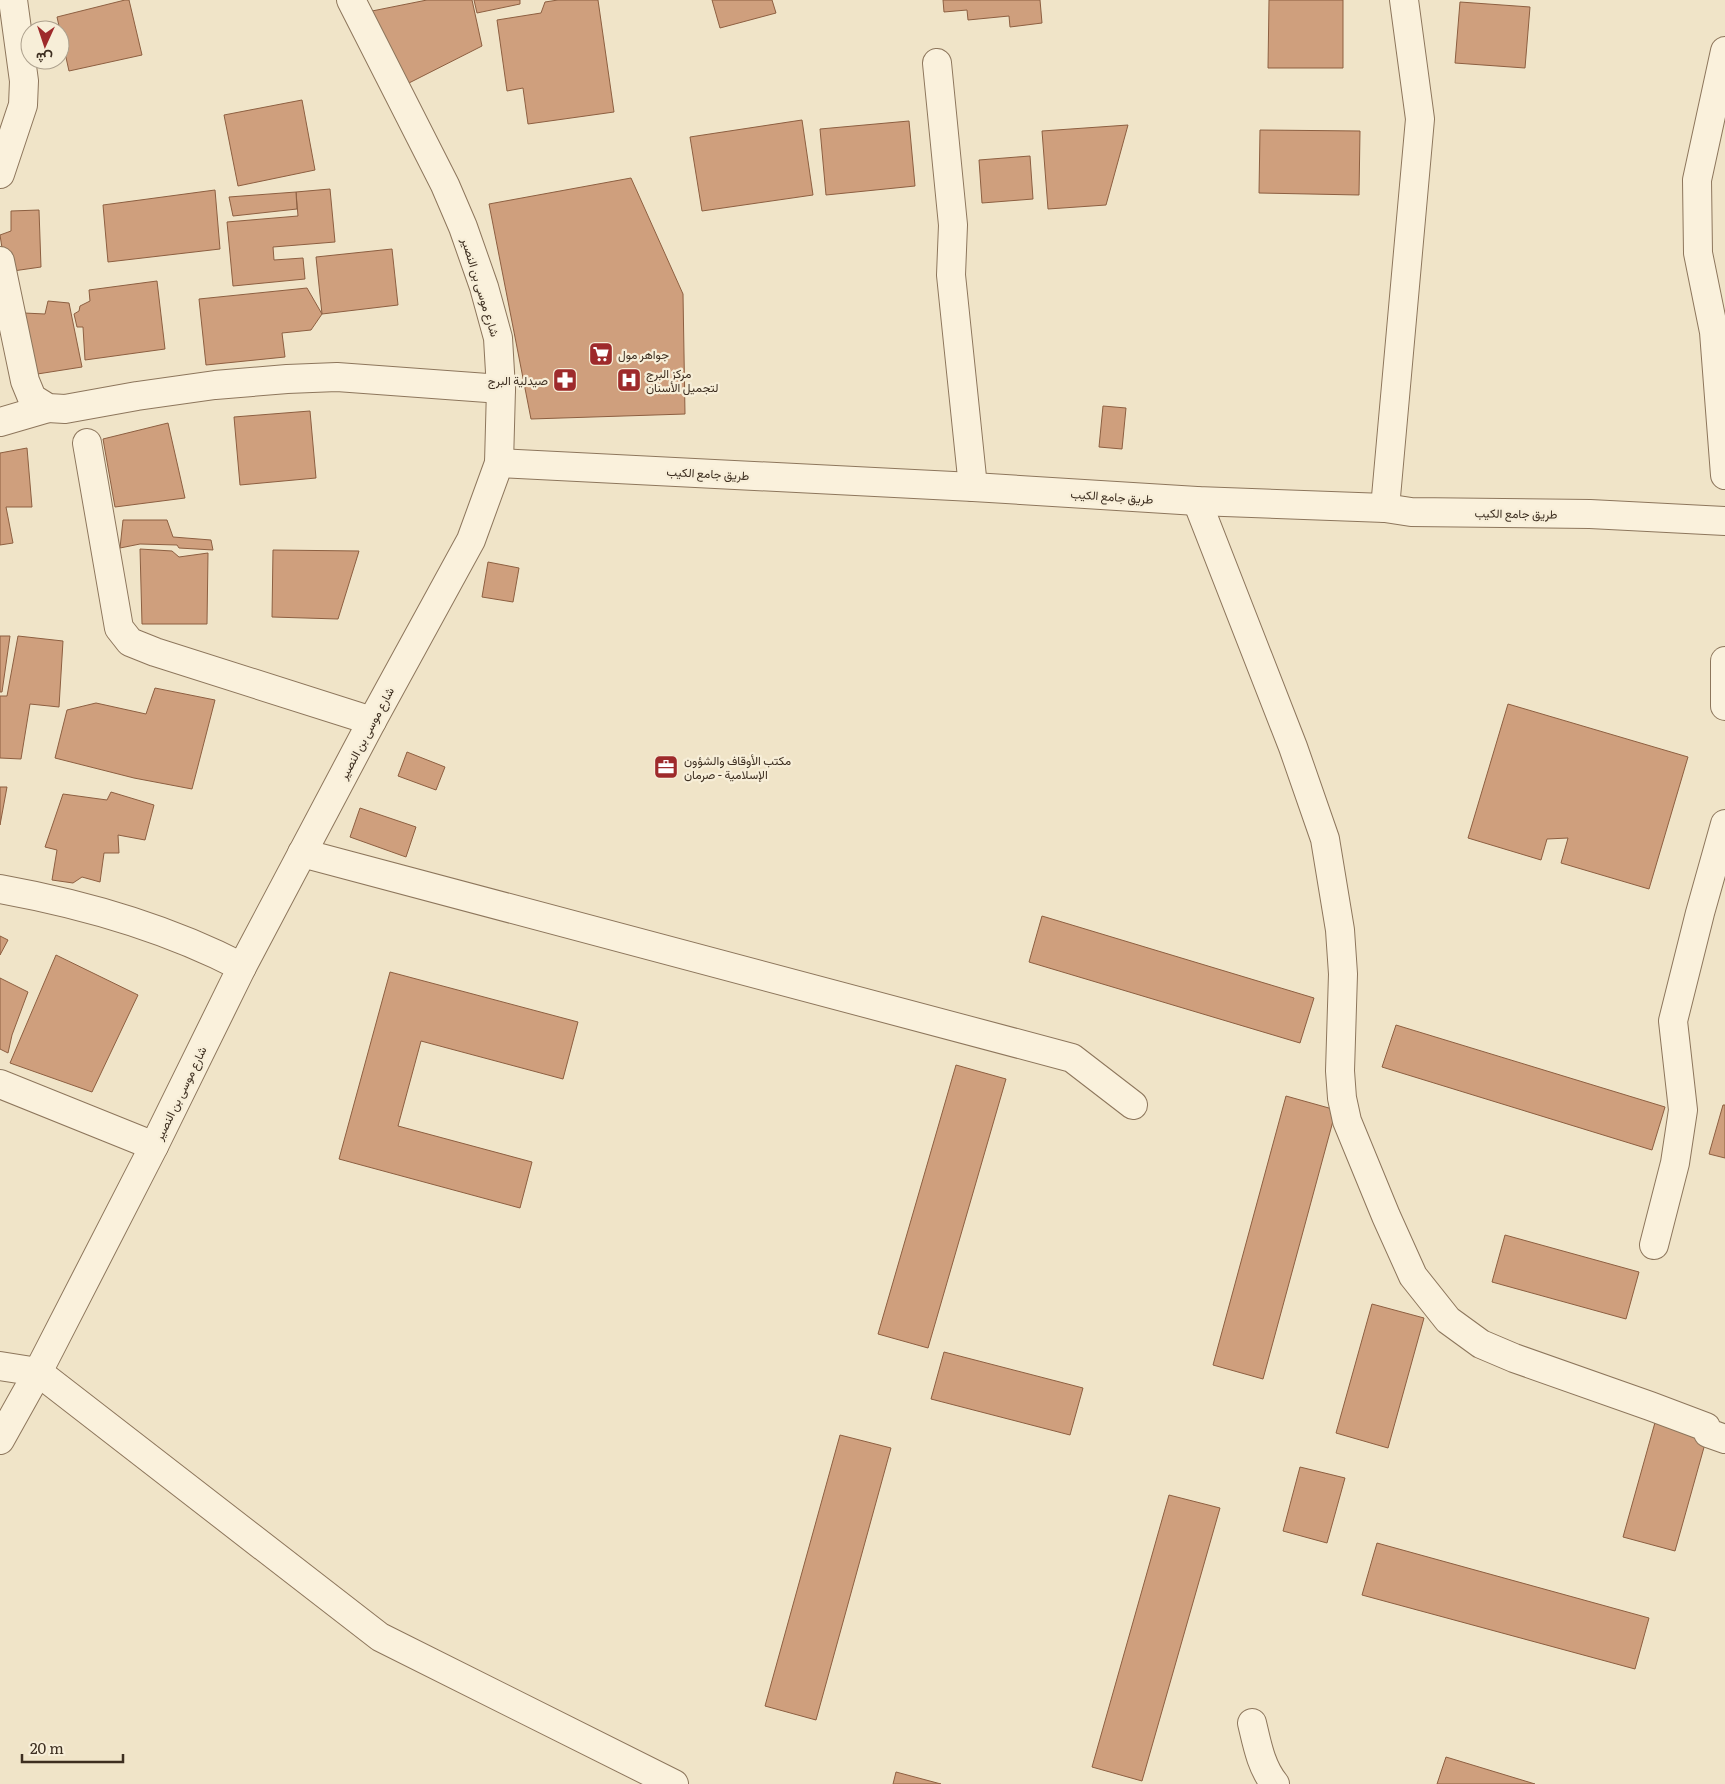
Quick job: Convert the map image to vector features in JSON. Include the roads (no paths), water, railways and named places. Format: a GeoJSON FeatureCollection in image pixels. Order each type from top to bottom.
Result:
{"type":"FeatureCollection","features":[{"type":"Feature","properties":{"kind":"street"},"geometry":{"type":"LineString","coordinates":[[0,174],[23,106],[24,81],[13,0]]}},
{"type":"Feature","properties":{"kind":"street","name":"شارع موسى بن النصير"},"geometry":{"type":"LineString","coordinates":[[0,1440],[38,1372],[154,1146],[242,967],[372,720],[470,540],[499,463],[501,389],[498,338],[484,286],[463,227],[445,185],[351,0]]}},
{"type":"Feature","properties":{"kind":"street"},"geometry":{"type":"LineString","coordinates":[[1385,508],[1420,118],[1404,0]]}},
{"type":"Feature","properties":{"kind":"street"},"geometry":{"type":"LineString","coordinates":[[1725,51],[1696,180],[1698,254],[1714,332],[1725,475]]}},
{"type":"Feature","properties":{"kind":"street"},"geometry":{"type":"LineString","coordinates":[[937,63],[953,224],[951,275],[973,486]]}},
{"type":"Feature","properties":{"kind":"street"},"geometry":{"type":"LineString","coordinates":[[0,261],[25,381],[32,398],[48,408]]}},
{"type":"Feature","properties":{"kind":"street"},"geometry":{"type":"LineString","coordinates":[[0,422],[48,408],[65,409],[215,385],[295,378],[337,377],[501,389]]}},
{"type":"Feature","properties":{"kind":"street"},"geometry":{"type":"LineString","coordinates":[[87,443],[119,628],[130,642],[155,652],[372,720]]}},
{"type":"Feature","properties":{"kind":"street","name":"طريق جامع الكيب"},"geometry":{"type":"LineString","coordinates":[[499,463],[973,486],[1197,501],[1385,508],[1411,512],[1590,514],[1725,521]]}},
{"type":"Feature","properties":{"kind":"street"},"geometry":{"type":"LineString","coordinates":[[1197,501],[1293,747],[1326,839],[1340,930],[1343,974],[1340,1071],[1342,1098],[1347,1122],[1413,1276],[1448,1320],[1481,1344],[1514,1358],[1706,1427],[1708,1433],[1725,1438]]}},
{"type":"Feature","properties":{"kind":"street"},"geometry":{"type":"LineString","coordinates":[[1725,661],[1725,706]]}},
{"type":"Feature","properties":{"kind":"street"},"geometry":{"type":"LineString","coordinates":[[1654,1246],[1675,1163],[1683,1110],[1673,1021],[1725,824]]}},
{"type":"Feature","properties":{"kind":"street"},"geometry":{"type":"LineString","coordinates":[[302,854],[1072,1058],[1133,1105]]}},
{"type":"Feature","properties":{"kind":"street"},"geometry":{"type":"LineString","coordinates":[[0,889],[82,907],[129,921],[208,949],[242,967]]}},
{"type":"Feature","properties":{"kind":"street"},"geometry":{"type":"LineString","coordinates":[[0,1084],[154,1146]]}},
{"type":"Feature","properties":{"kind":"street"},"geometry":{"type":"LineString","coordinates":[[0,1366],[38,1372],[380,1636],[674,1784]]}},
{"type":"Feature","properties":{"kind":"street"},"geometry":{"type":"LineString","coordinates":[[1252,1723],[1260,1756],[1271,1779],[1276,1784]]}},
{"type":"Feature","properties":{"kind":"place","name":"جواهر مول"},"geometry":{"type":"Point","coordinates":[601,354]}},
{"type":"Feature","properties":{"kind":"place","name":"صيدلية البرج"},"geometry":{"type":"Point","coordinates":[565,380]}},
{"type":"Feature","properties":{"kind":"place","name":"مركز البرج لتجميل الأسنان"},"geometry":{"type":"Point","coordinates":[629,380]}},
{"type":"Feature","properties":{"kind":"place","name":"مكتب الأوقاف والشؤون الإسلامية - صرمان"},"geometry":{"type":"Point","coordinates":[666,767]}}]}
